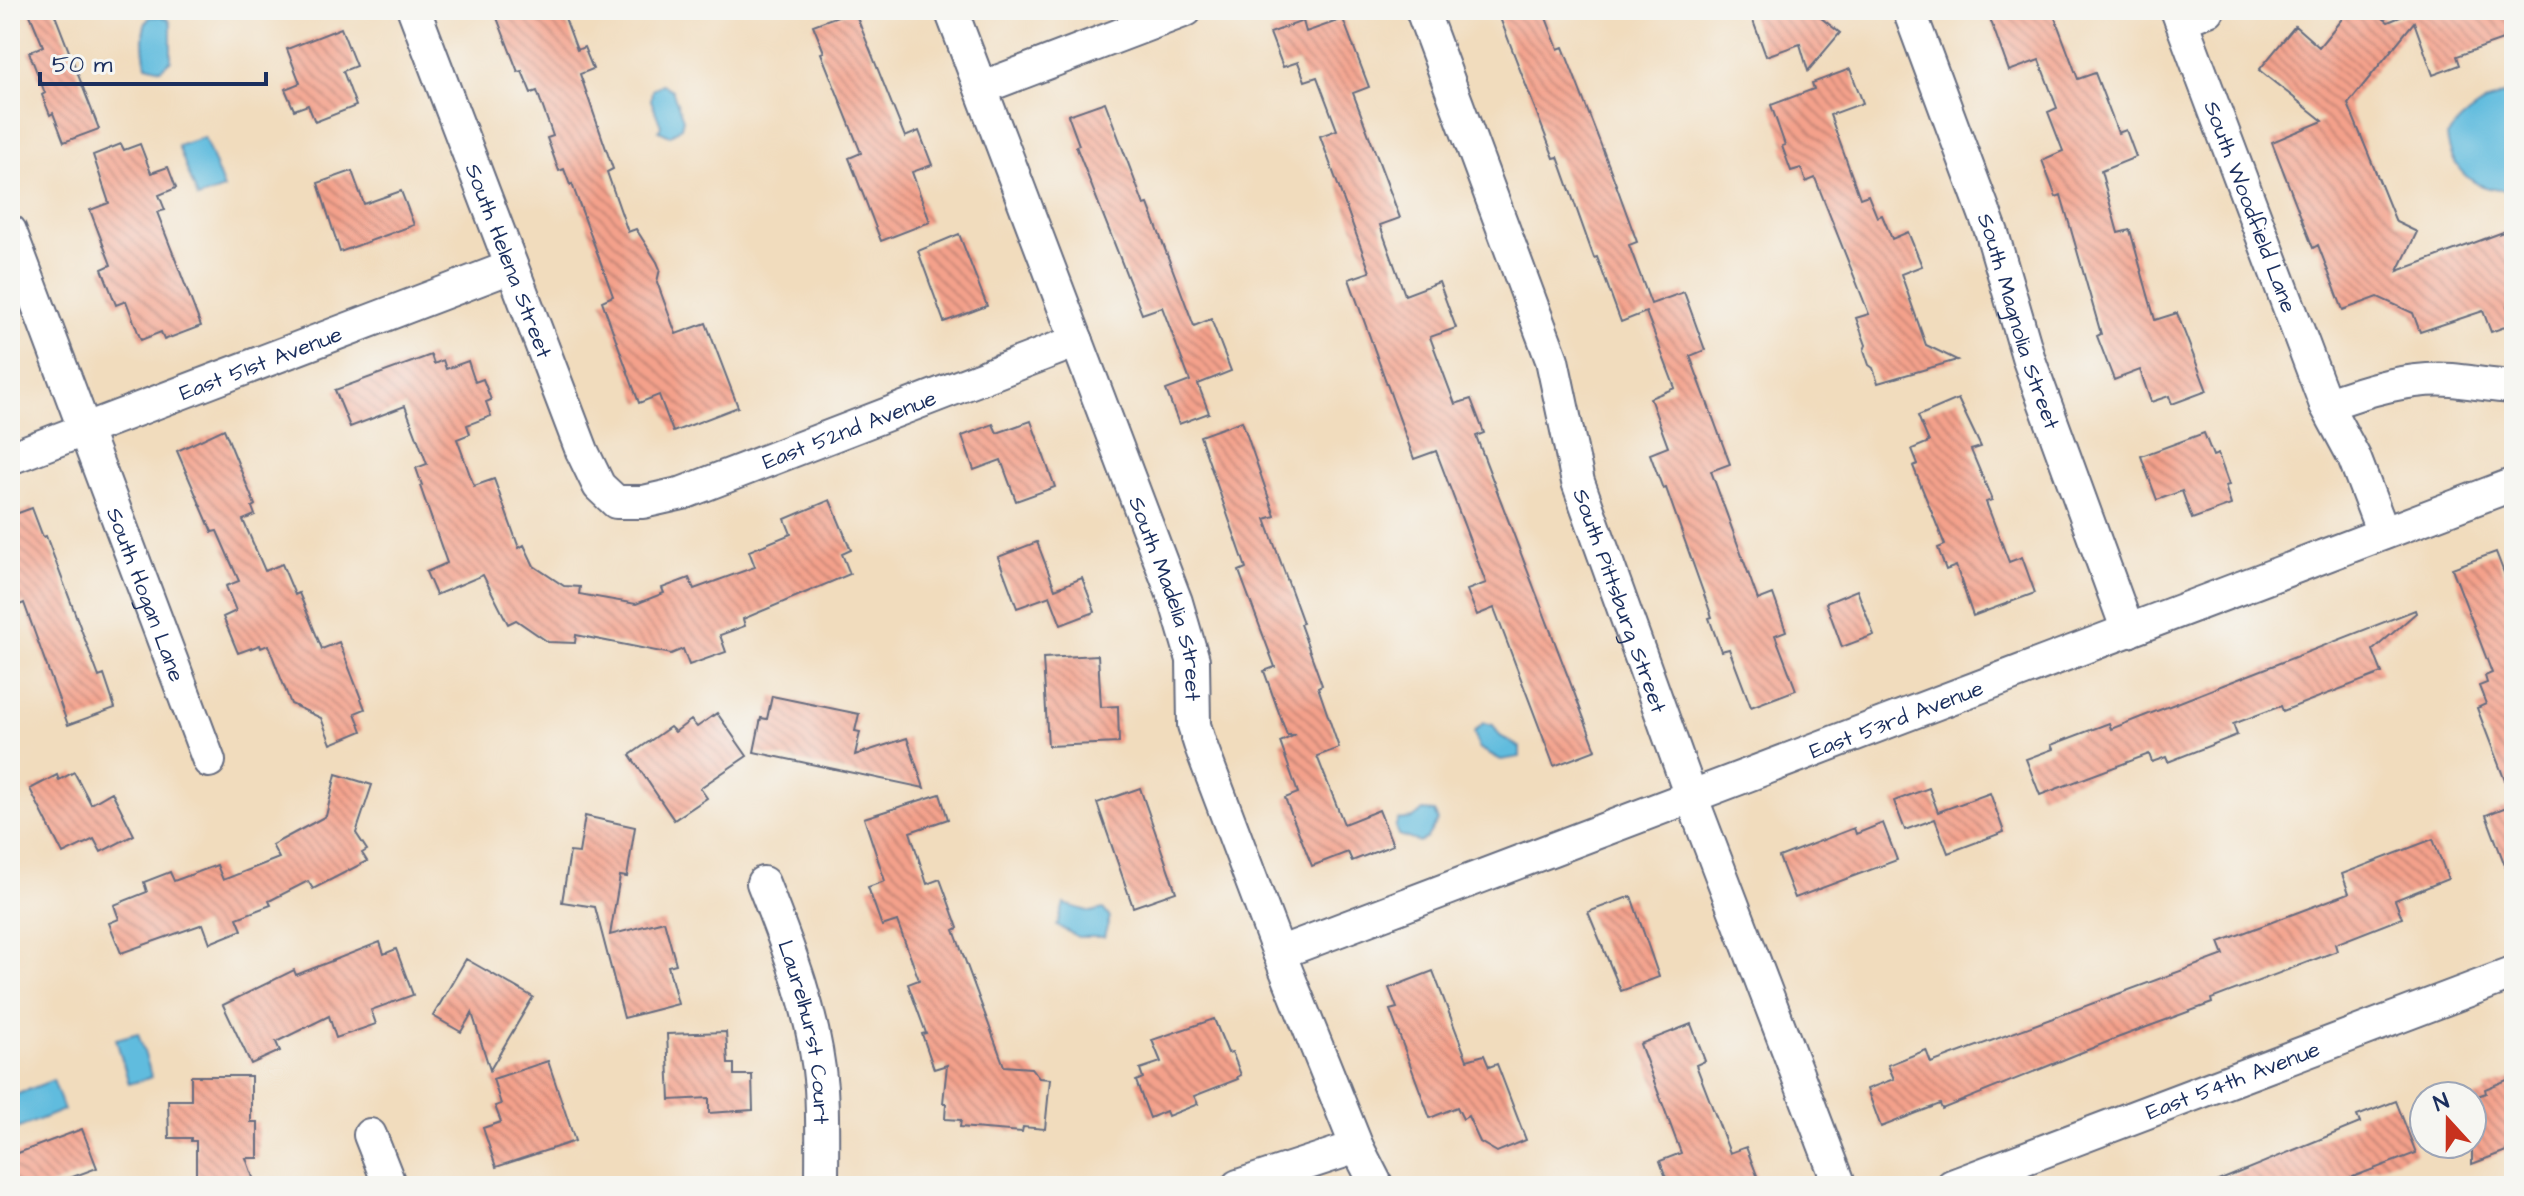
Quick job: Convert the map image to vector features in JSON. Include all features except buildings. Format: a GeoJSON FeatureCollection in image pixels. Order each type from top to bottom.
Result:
{"type":"FeatureCollection","features":[{"type":"Feature","properties":{"kind":"street","name":"South Helena Street"},"geometry":{"type":"LineString","coordinates":[[414,10],[582,451],[599,486],[616,502]]}},
{"type":"Feature","properties":{"kind":"street","name":"South Madelia Street"},"geometry":{"type":"LineString","coordinates":[[951,10],[1191,647],[1194,725],[1200,744],[1279,953],[1357,1147],[1377,1186]]}},
{"type":"Feature","properties":{"kind":"street"},"geometry":{"type":"LineString","coordinates":[[981,88],[1186,10]]}},
{"type":"Feature","properties":{"kind":"street","name":"South Pittsburg Street"},"geometry":{"type":"LineString","coordinates":[[1422,10],[1552,360],[1578,482],[1691,796],[1840,1186]]}},
{"type":"Feature","properties":{"kind":"street","name":"South Magnolia Street"},"geometry":{"type":"LineString","coordinates":[[1909,10],[1992,233],[2029,360],[2128,631]]}},
{"type":"Feature","properties":{"kind":"street","name":"South Woodfield Lane"},"geometry":{"type":"LineString","coordinates":[[2189,13],[2326,405],[2354,457],[2373,537]]}},
{"type":"Feature","properties":{"kind":"street","name":"South Hogan Lane"},"geometry":{"type":"LineString","coordinates":[[10,231],[209,761]]}},
{"type":"Feature","properties":{"kind":"street","name":"East 51st Avenue"},"geometry":{"type":"LineString","coordinates":[[10,458],[511,267]]}},
{"type":"Feature","properties":{"kind":"street","name":"East 52nd Avenue"},"geometry":{"type":"LineString","coordinates":[[616,502],[643,502],[683,493],[1077,341]]}},
{"type":"Feature","properties":{"kind":"street"},"geometry":{"type":"LineString","coordinates":[[2326,405],[2363,391],[2406,382],[2450,380],[2514,387]]}},
{"type":"Feature","properties":{"kind":"street","name":"East 53rd Avenue"},"geometry":{"type":"LineString","coordinates":[[1279,953],[2514,484]]}},
{"type":"Feature","properties":{"kind":"street","name":"Laurelhurst Court"},"geometry":{"type":"LineString","coordinates":[[763,883],[796,967],[812,1026],[821,1088],[822,1186]]}},
{"type":"Feature","properties":{"kind":"street","name":"East 54th Avenue"},"geometry":{"type":"LineString","coordinates":[[1952,1186],[2514,973]]}},
{"type":"Feature","properties":{"kind":"street"},"geometry":{"type":"LineString","coordinates":[[370,1135],[390,1186]]}},
{"type":"Feature","properties":{"kind":"street"},"geometry":{"type":"LineString","coordinates":[[1238,1186],[1357,1147]]}},
{"type":"Feature","properties":{"kind":"water"},"geometry":{"type":"Polygon","coordinates":[[[161,16],[171,25],[171,60],[161,69],[146,65],[143,40],[150,17],[161,16]]]}},
{"type":"Feature","properties":{"kind":"water"},"geometry":{"type":"Polygon","coordinates":[[[662,84],[672,90],[683,119],[681,127],[670,136],[659,131],[661,126],[651,100],[652,90],[662,84]]]}},
{"type":"Feature","properties":{"kind":"water"},"geometry":{"type":"Polygon","coordinates":[[[2514,89],[2514,190],[2489,188],[2468,178],[2460,170],[2447,136],[2477,108],[2514,89]]]}},
{"type":"Feature","properties":{"kind":"water"},"geometry":{"type":"Polygon","coordinates":[[[204,137],[224,189],[198,198],[178,146],[204,137]]]}},
{"type":"Feature","properties":{"kind":"water"},"geometry":{"type":"Polygon","coordinates":[[[1483,723],[1493,725],[1500,736],[1520,747],[1520,757],[1501,760],[1479,748],[1474,732],[1483,723]]]}},
{"type":"Feature","properties":{"kind":"water"},"geometry":{"type":"Polygon","coordinates":[[[1423,811],[1434,812],[1438,820],[1426,839],[1419,842],[1398,835],[1395,827],[1398,820],[1413,818],[1423,811]]]}},
{"type":"Feature","properties":{"kind":"water"},"geometry":{"type":"Polygon","coordinates":[[[1064,904],[1091,912],[1103,909],[1110,917],[1104,937],[1078,937],[1057,926],[1064,904]]]}},
{"type":"Feature","properties":{"kind":"water"},"geometry":{"type":"Polygon","coordinates":[[[138,1033],[152,1077],[129,1084],[116,1039],[138,1033]]]}},
{"type":"Feature","properties":{"kind":"water"},"geometry":{"type":"Polygon","coordinates":[[[53,1080],[64,1110],[14,1130],[10,1120],[10,1097],[53,1080]]]}}]}
